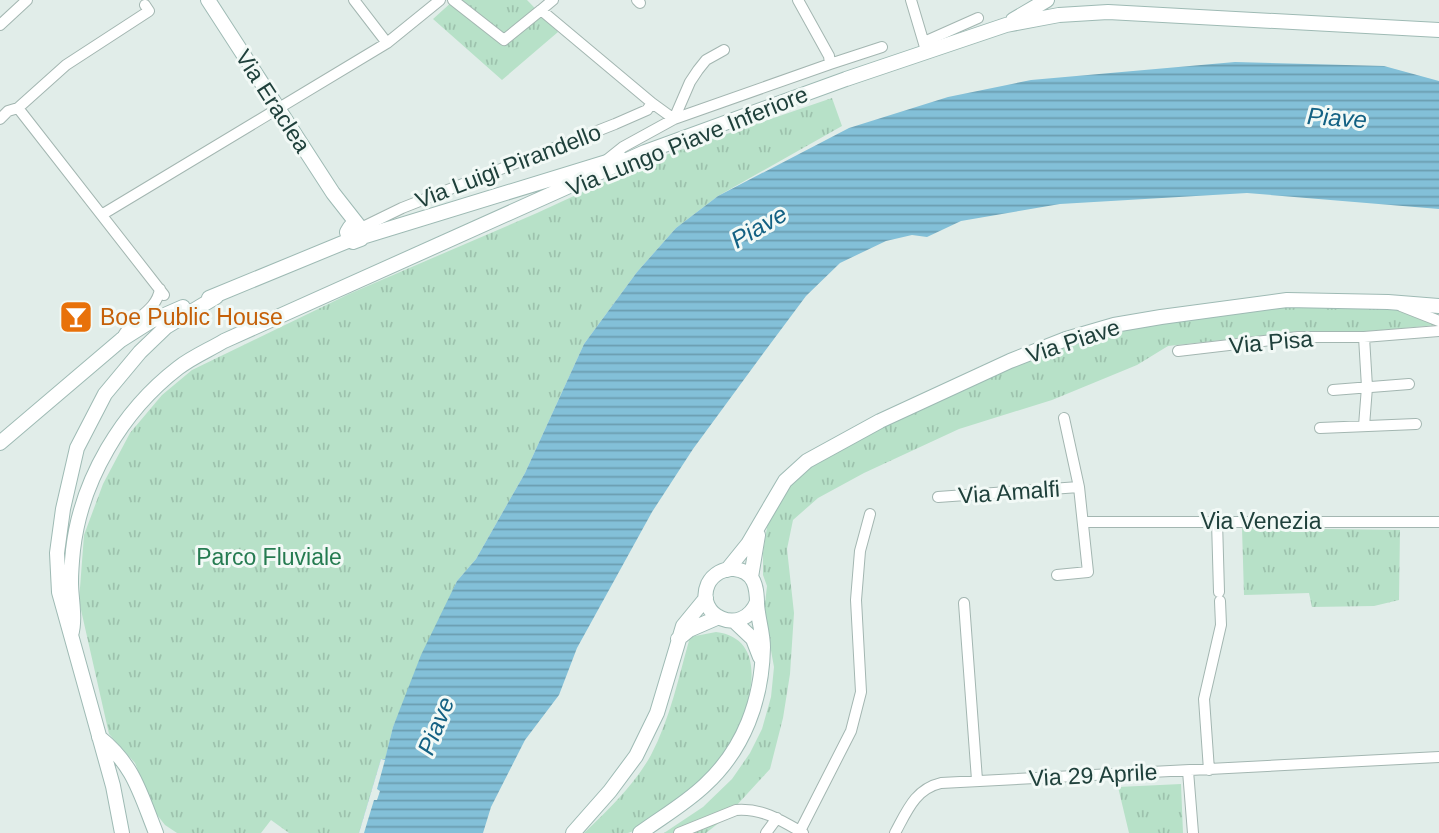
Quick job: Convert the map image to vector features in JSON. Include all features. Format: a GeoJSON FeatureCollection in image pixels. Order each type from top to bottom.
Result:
{"type":"FeatureCollection","features":[{"type":"Feature","properties":{"kind":"main road","name":"Via Eraclea"},"geometry":{"type":"LineString","coordinates":[[208,0],[339,201],[355,232]]}},
{"type":"Feature","properties":{"kind":"main road"},"geometry":{"type":"LineString","coordinates":[[1006,25],[1047,0]]}},
{"type":"Feature","properties":{"kind":"main road","name":"Via Lungo Piave Inferiore"},"geometry":{"type":"LineString","coordinates":[[71,635],[72,563],[78,519],[85,497],[103,458],[128,419],[170,374],[224,341],[645,152],[846,79],[925,47],[1006,25],[1059,15],[1108,12],[1439,30]]}},
{"type":"Feature","properties":{"kind":"main road"},"geometry":{"type":"LineString","coordinates":[[2,437],[119,342],[151,321],[216,297],[355,232],[384,231],[606,161],[645,152]]}},
{"type":"Feature","properties":{"kind":"main road","name":"Via Lungo Piave Inferiore"},"geometry":{"type":"LineString","coordinates":[[122,833],[113,786],[59,592],[57,553],[63,509],[77,448],[105,394],[140,352],[166,327],[216,297]]}},
{"type":"Feature","properties":{"kind":"main road","name":"Via Piave"},"geometry":{"type":"LineString","coordinates":[[727,569],[740,555],[785,481],[807,461],[893,415],[1010,361],[1066,339],[1114,325],[1287,300],[1439,306]]}},
{"type":"Feature","properties":{"kind":"main road"},"geometry":{"type":"LineString","coordinates":[[119,342],[166,327]]}},
{"type":"Feature","properties":{"kind":"main road","name":"Via Piave"},"geometry":{"type":"LineString","coordinates":[[751,577],[761,523]]}},
{"type":"Feature","properties":{"kind":"main road"},"geometry":{"type":"LineString","coordinates":[[640,833],[704,786],[732,754],[746,730],[755,706],[761,683],[762,665],[763,643],[757,589],[751,577],[740,570],[727,569],[711,580],[706,598],[710,610],[719,617],[734,621],[753,639],[762,665]]}},
{"type":"Feature","properties":{"kind":"main road"},"geometry":{"type":"LineString","coordinates":[[573,833],[624,774],[648,735],[657,713],[677,640],[683,626],[706,598]]}},
{"type":"Feature","properties":{"kind":"main road"},"geometry":{"type":"LineString","coordinates":[[734,621],[750,614],[757,602]]}},
{"type":"Feature","properties":{"kind":"main road"},"geometry":{"type":"LineString","coordinates":[[677,640],[689,630],[719,617]]}},
{"type":"Feature","properties":{"kind":"main road"},"geometry":{"type":"LineString","coordinates":[[99,737],[118,752],[130,768],[156,833]]}},
{"type":"Feature","properties":{"kind":"street"},"geometry":{"type":"LineString","coordinates":[[0,25],[27,0]]}},
{"type":"Feature","properties":{"kind":"street"},"geometry":{"type":"LineString","coordinates":[[354,0],[387,43]]}},
{"type":"Feature","properties":{"kind":"street"},"geometry":{"type":"LineString","coordinates":[[103,215],[387,43],[439,0]]}},
{"type":"Feature","properties":{"kind":"street"},"geometry":{"type":"LineString","coordinates":[[453,0],[504,40],[554,0]]}},
{"type":"Feature","properties":{"kind":"street"},"geometry":{"type":"LineString","coordinates":[[798,0],[830,56],[830,64]]}},
{"type":"Feature","properties":{"kind":"street"},"geometry":{"type":"LineString","coordinates":[[911,0],[925,47],[978,18]]}},
{"type":"Feature","properties":{"kind":"street"},"geometry":{"type":"LineString","coordinates":[[119,342],[124,330],[157,304],[162,292],[103,215],[7,110],[66,65],[149,11],[145,5]]}},
{"type":"Feature","properties":{"kind":"street"},"geometry":{"type":"LineString","coordinates":[[541,10],[674,119],[698,70],[706,60],[724,50]]}},
{"type":"Feature","properties":{"kind":"street","name":"Via Luigi Pirandello"},"geometry":{"type":"LineString","coordinates":[[606,161],[623,147],[674,119],[882,47]]}},
{"type":"Feature","properties":{"kind":"street","name":"Via Luigi Pirandello"},"geometry":{"type":"LineString","coordinates":[[355,232],[402,208],[626,120],[647,110],[652,103]]}},
{"type":"Feature","properties":{"kind":"street"},"geometry":{"type":"LineString","coordinates":[[1388,302],[1439,321]]}},
{"type":"Feature","properties":{"kind":"street","name":"Via Pisa"},"geometry":{"type":"LineString","coordinates":[[1178,351],[1298,337],[1364,337],[1439,331]]}},
{"type":"Feature","properties":{"kind":"street"},"geometry":{"type":"LineString","coordinates":[[1364,337],[1367,387],[1364,426]]}},
{"type":"Feature","properties":{"kind":"street"},"geometry":{"type":"LineString","coordinates":[[1333,390],[1409,384]]}},
{"type":"Feature","properties":{"kind":"street","name":"Via Amalfi"},"geometry":{"type":"LineString","coordinates":[[1057,575],[1088,572],[1079,487],[1065,418]]}},
{"type":"Feature","properties":{"kind":"street"},"geometry":{"type":"LineString","coordinates":[[1320,428],[1416,424]]}},
{"type":"Feature","properties":{"kind":"street","name":"Via Amalfi"},"geometry":{"type":"LineString","coordinates":[[938,497],[1079,487]]}},
{"type":"Feature","properties":{"kind":"street"},"geometry":{"type":"LineString","coordinates":[[679,833],[736,810],[764,812],[802,832],[851,731],[861,692],[856,600],[860,551],[870,514]]}},
{"type":"Feature","properties":{"kind":"street"},"geometry":{"type":"LineString","coordinates":[[1209,770],[1204,699],[1222,625],[1217,521]]}},
{"type":"Feature","properties":{"kind":"street","name":"Via Venezia"},"geometry":{"type":"LineString","coordinates":[[1083,522],[1439,522]]}},
{"type":"Feature","properties":{"kind":"street"},"geometry":{"type":"LineString","coordinates":[[964,603],[977,780]]}},
{"type":"Feature","properties":{"kind":"street","name":"Via 29 Aprile"},"geometry":{"type":"LineString","coordinates":[[895,833],[920,791],[941,783],[1439,758]]}},
{"type":"Feature","properties":{"kind":"street"},"geometry":{"type":"LineString","coordinates":[[1188,771],[1193,833]]}},
{"type":"Feature","properties":{"kind":"street"},"geometry":{"type":"LineString","coordinates":[[766,833],[777,818]]}},
{"type":"Feature","properties":{"kind":"green space"},"geometry":{"type":"Polygon","coordinates":[[[454,0],[527,0],[558,32],[502,80],[433,19],[454,0]]]}},
{"type":"Feature","properties":{"kind":"green space","name":"Parco Fluviale"},"geometry":{"type":"Polygon","coordinates":[[[832,98],[842,126],[718,196],[676,228],[637,272],[584,344],[525,473],[476,559],[457,581],[393,727],[385,760],[381,759],[359,833],[289,833],[271,820],[261,833],[177,833],[165,825],[154,811],[135,763],[109,734],[79,601],[84,535],[103,484],[130,433],[162,395],[192,370],[349,294],[654,159],[832,98]]]}},
{"type":"Feature","properties":{"kind":"green space"},"geometry":{"type":"Polygon","coordinates":[[[1273,306],[1393,308],[1437,325],[1360,332],[1305,331],[1168,346],[1137,365],[1052,400],[959,429],[864,473],[818,498],[793,520],[787,549],[794,613],[790,674],[783,718],[770,769],[725,818],[706,833],[664,833],[703,807],[732,779],[762,729],[771,697],[774,667],[764,612],[767,586],[763,575],[763,553],[773,508],[792,480],[820,459],[922,407],[1044,353],[1130,328],[1273,306]]]}},
{"type":"Feature","properties":{"kind":"green space"},"geometry":{"type":"Polygon","coordinates":[[[1242,528],[1400,530],[1399,600],[1374,606],[1312,607],[1309,593],[1244,595],[1242,528]]]}},
{"type":"Feature","properties":{"kind":"green space"},"geometry":{"type":"Polygon","coordinates":[[[716,632],[736,639],[747,652],[751,669],[745,712],[727,751],[701,782],[636,830],[628,833],[584,833],[612,806],[651,755],[669,712],[690,637],[716,632]]]}},
{"type":"Feature","properties":{"kind":"green space"},"geometry":{"type":"Polygon","coordinates":[[[1181,784],[1183,833],[1129,833],[1118,787],[1181,784]]]}},
{"type":"Feature","properties":{"kind":"water","name":"Piave"},"geometry":{"type":"Polygon","coordinates":[[[1235,62],[1384,66],[1439,81],[1439,209],[1247,193],[1060,204],[961,221],[927,237],[912,235],[886,241],[840,263],[806,296],[693,449],[652,512],[577,648],[559,695],[525,740],[491,807],[483,833],[359,833],[381,759],[385,759],[393,727],[421,655],[457,581],[476,559],[525,473],[584,344],[637,272],[676,228],[718,196],[849,128],[948,97],[1031,80],[1235,62]]]}},
{"type":"Feature","properties":{"kind":"pier"},"geometry":{"type":"Polygon","coordinates":[[[381,759],[385,760],[377,789],[380,791],[377,800],[374,800],[364,833],[359,833],[381,759]]]}},
{"type":"Feature","properties":{"kind":"place","name":"Boe Public House"},"geometry":{"type":"Point","coordinates":[76,317]}}]}
